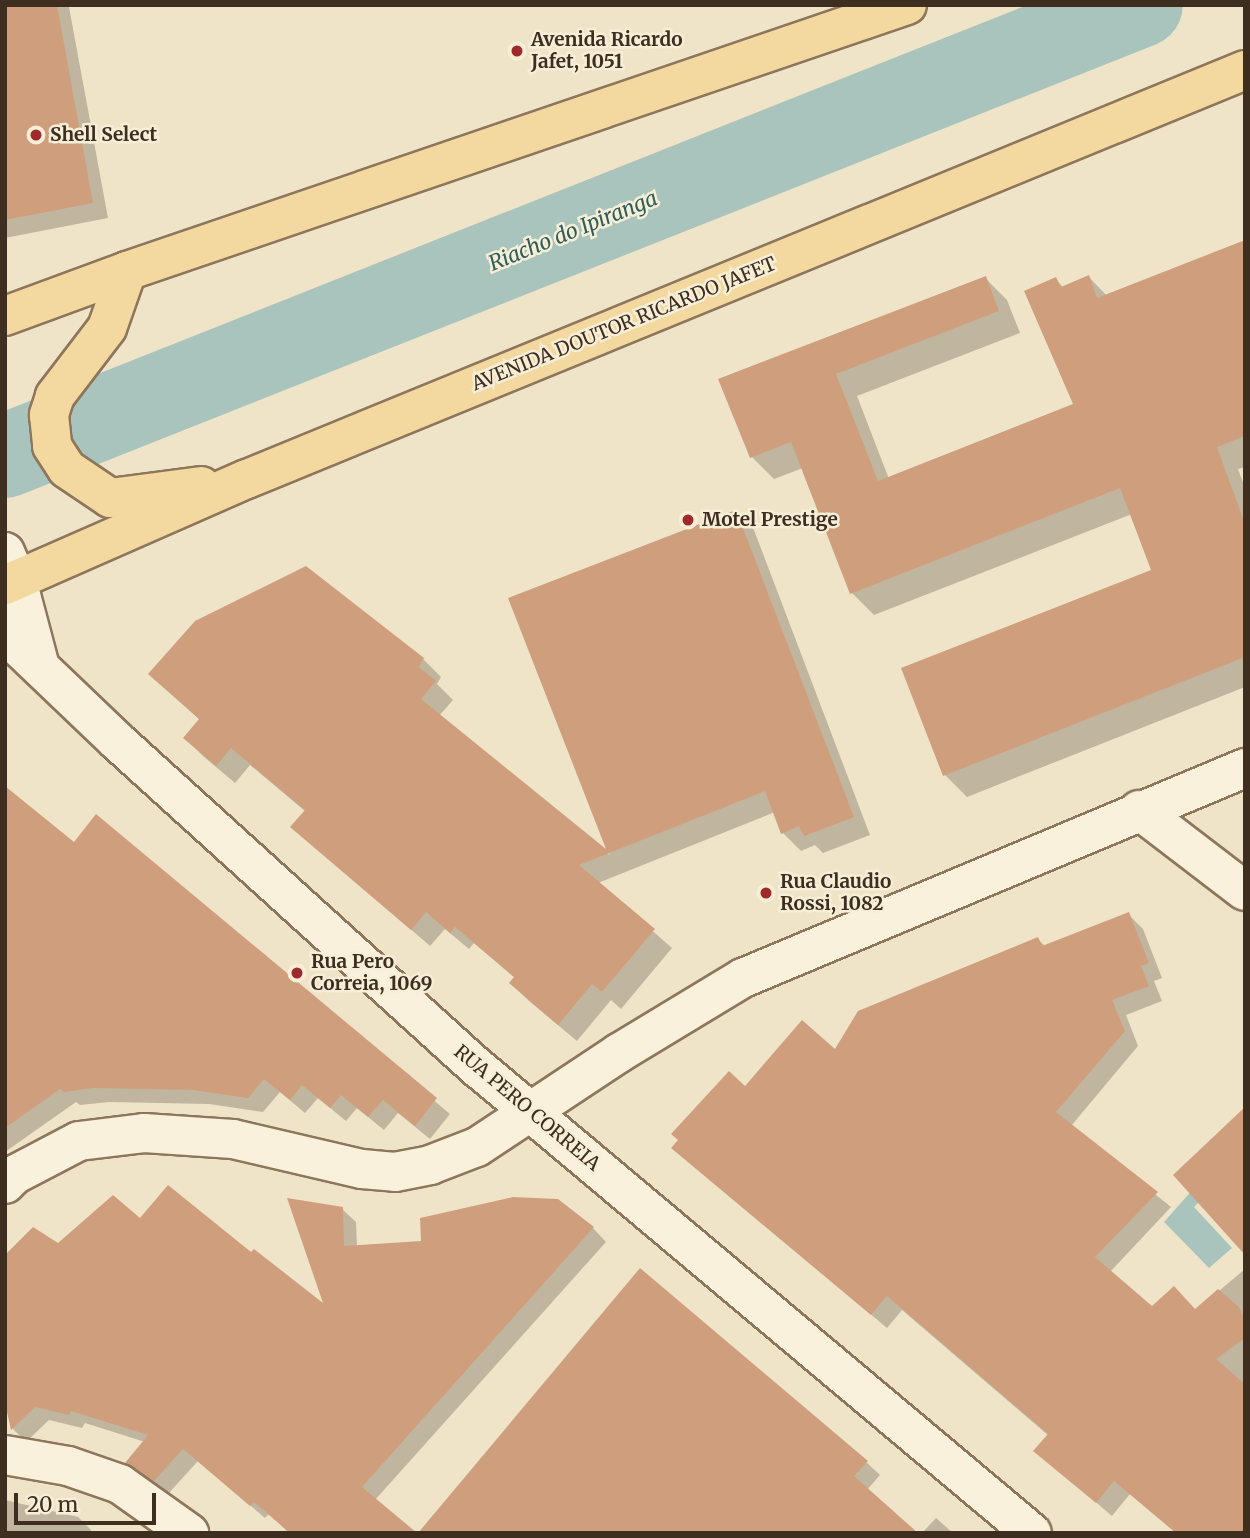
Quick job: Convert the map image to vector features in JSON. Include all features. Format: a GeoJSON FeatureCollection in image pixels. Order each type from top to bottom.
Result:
{"type":"FeatureCollection","features":[{"type":"Feature","properties":{"kind":"main road"},"geometry":{"type":"LineString","coordinates":[[5,316],[127,271],[889,9]]}},
{"type":"Feature","properties":{"kind":"main road","name":"AVENIDA DOUTOR RICARDO JAFET"},"geometry":{"type":"LineString","coordinates":[[9,569],[247,479],[1245,70]]}},
{"type":"Feature","properties":{"kind":"main road"},"geometry":{"type":"LineString","coordinates":[[127,271],[107,328],[55,396],[49,415],[52,446],[67,469],[110,498],[247,479]]}},
{"type":"Feature","properties":{"kind":"street"},"geometry":{"type":"LineString","coordinates":[[9,569],[39,663]]}},
{"type":"Feature","properties":{"kind":"street","name":"RUA PERO CORREIA"},"geometry":{"type":"LineString","coordinates":[[5,634],[39,663],[117,741],[529,1111],[1032,1533]]}},
{"type":"Feature","properties":{"kind":"street"},"geometry":{"type":"LineString","coordinates":[[5,1184],[14,1175],[79,1141],[144,1133],[233,1139],[362,1169],[395,1172],[430,1165],[477,1147],[529,1111],[743,978],[1139,810],[1245,768]]}},
{"type":"Feature","properties":{"kind":"street"},"geometry":{"type":"LineString","coordinates":[[1139,810],[1245,891]]}},
{"type":"Feature","properties":{"kind":"street"},"geometry":{"type":"LineString","coordinates":[[5,1455],[68,1466],[120,1484],[189,1533]]}},
{"type":"Feature","properties":{"kind":"water"},"geometry":{"type":"Polygon","coordinates":[[[1195,1187],[1205,1196],[1194,1207],[1232,1248],[1209,1268],[1164,1222],[1195,1187]]]}},
{"type":"Feature","properties":{"kind":"building"},"geometry":{"type":"Polygon","coordinates":[[[5,5],[57,5],[93,203],[5,220],[5,5]]]}},
{"type":"Feature","properties":{"kind":"building"},"geometry":{"type":"Polygon","coordinates":[[[1245,240],[1245,436],[1217,447],[1245,524],[1245,657],[943,776],[901,668],[1151,570],[1120,488],[850,594],[791,442],[750,458],[718,379],[986,276],[999,311],[836,374],[878,481],[1073,404],[1024,291],[1056,277],[1061,287],[1089,275],[1097,298],[1245,240]]]}},
{"type":"Feature","properties":{"kind":"building"},"geometry":{"type":"Polygon","coordinates":[[[736,510],[854,817],[804,836],[799,826],[781,834],[765,791],[579,865],[655,929],[602,992],[592,984],[558,1025],[509,983],[514,977],[455,927],[450,933],[426,912],[411,930],[290,827],[305,810],[231,748],[216,766],[183,738],[199,719],[148,674],[195,621],[306,566],[424,658],[419,667],[436,681],[421,699],[606,849],[508,598],[736,510]]]}},
{"type":"Feature","properties":{"kind":"building"},"geometry":{"type":"Polygon","coordinates":[[[5,786],[74,842],[96,814],[437,1098],[415,1126],[383,1100],[368,1117],[341,1095],[330,1108],[302,1085],[290,1100],[264,1079],[248,1098],[193,1090],[93,1088],[64,1092],[60,1089],[5,1128],[5,786]]]}},
{"type":"Feature","properties":{"kind":"building"},"geometry":{"type":"Polygon","coordinates":[[[1129,912],[1149,963],[1141,966],[1149,986],[1112,1000],[1125,1031],[1056,1112],[1158,1192],[1095,1257],[1152,1306],[1174,1286],[1195,1309],[1218,1289],[1239,1307],[1245,1321],[1245,1338],[1216,1359],[1245,1384],[1245,1533],[1176,1533],[1114,1481],[1096,1503],[1033,1451],[1048,1434],[887,1296],[871,1315],[671,1148],[678,1140],[671,1134],[729,1071],[745,1086],[802,1020],[835,1049],[858,1011],[1038,937],[1042,946],[1129,912]]]}},
{"type":"Feature","properties":{"kind":"building"},"geometry":{"type":"Polygon","coordinates":[[[1245,1107],[1245,1255],[1173,1175],[1245,1107]]]}},
{"type":"Feature","properties":{"kind":"building"},"geometry":{"type":"Polygon","coordinates":[[[168,1185],[251,1252],[254,1249],[323,1303],[287,1198],[343,1207],[344,1246],[421,1241],[420,1218],[513,1197],[558,1199],[594,1227],[362,1487],[417,1533],[290,1533],[254,1502],[250,1506],[183,1449],[154,1481],[125,1463],[148,1435],[71,1411],[69,1415],[35,1407],[11,1430],[5,1403],[5,1255],[33,1227],[58,1243],[113,1195],[140,1218],[168,1185]]]}},
{"type":"Feature","properties":{"kind":"building"},"geometry":{"type":"Polygon","coordinates":[[[640,1268],[868,1461],[854,1476],[918,1533],[418,1533],[640,1268]]]}},
{"type":"Feature","properties":{"kind":"waterway","name":"Riacho do Ipiranga"},"geometry":{"type":"LineString","coordinates":[[5,456],[1141,5]]}},
{"type":"Feature","properties":{"kind":"place","name":"Avenida Ricardo Jafet, 1051"},"geometry":{"type":"Point","coordinates":[517,51]}},
{"type":"Feature","properties":{"kind":"place","name":"Shell Select"},"geometry":{"type":"Point","coordinates":[36,135]}},
{"type":"Feature","properties":{"kind":"place","name":"Motel Prestige"},"geometry":{"type":"Point","coordinates":[688,520]}},
{"type":"Feature","properties":{"kind":"place","name":"Rua Claudio Rossi, 1082"},"geometry":{"type":"Point","coordinates":[766,893]}},
{"type":"Feature","properties":{"kind":"place","name":"Rua Pero Correia, 1069"},"geometry":{"type":"Point","coordinates":[297,973]}}]}
